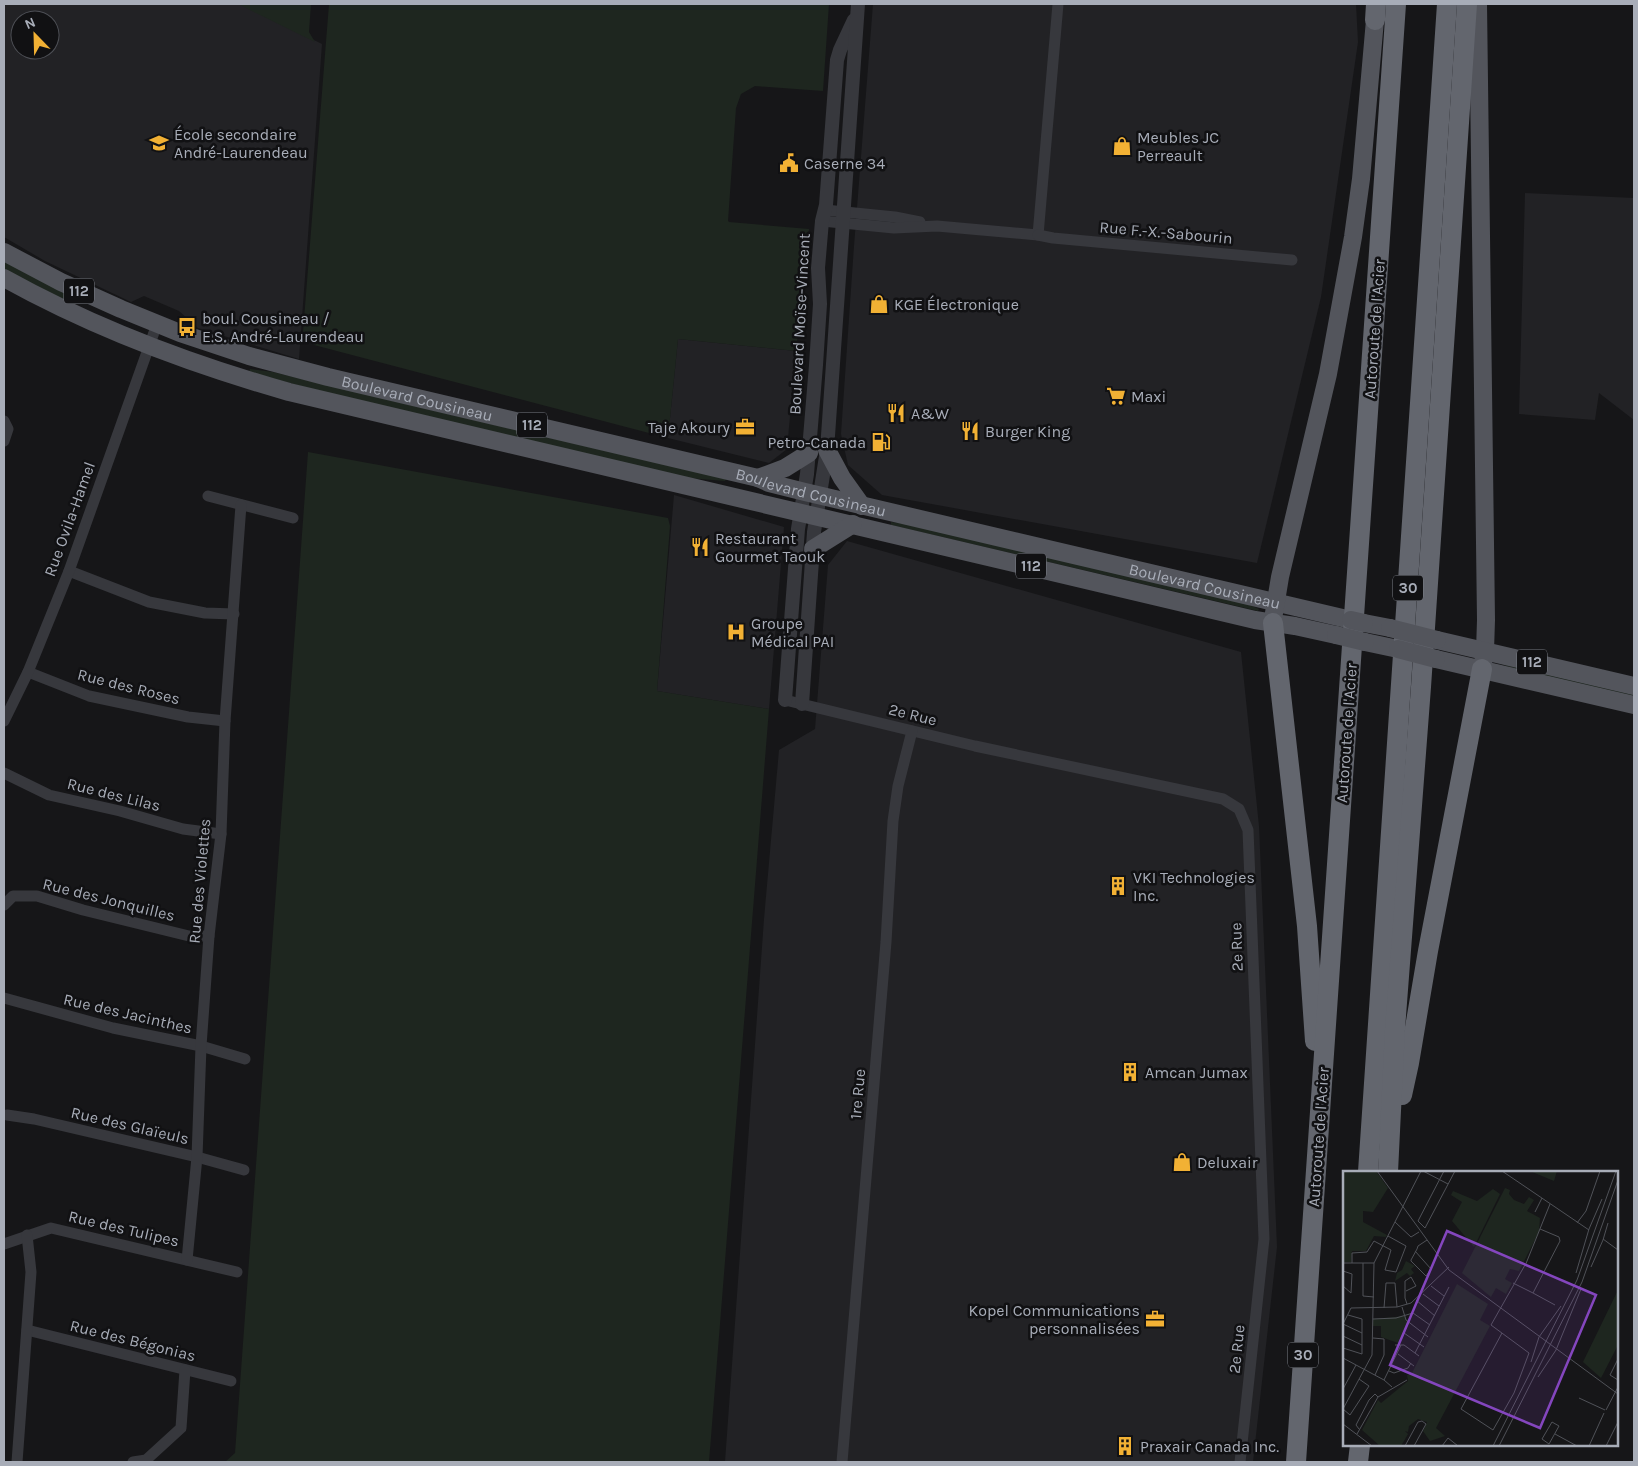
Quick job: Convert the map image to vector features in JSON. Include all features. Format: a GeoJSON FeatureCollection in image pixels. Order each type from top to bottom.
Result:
{"type":"FeatureCollection","features":[{"type":"Feature","properties":{"kind":"highway","name":"Autoroute de l'Acier"},"geometry":{"type":"LineString","coordinates":[[1296,1462],[1396,4]]}},
{"type":"Feature","properties":{"kind":"highway","name":"30"},"geometry":{"type":"LineString","coordinates":[[1368,1171],[1447,4]]}},
{"type":"Feature","properties":{"kind":"highway"},"geometry":{"type":"LineString","coordinates":[[1388,1171],[1396,1029],[1467,4]]}},
{"type":"Feature","properties":{"kind":"highway"},"geometry":{"type":"LineString","coordinates":[[1273,623],[1307,926],[1320,1116]]}},
{"type":"Feature","properties":{"kind":"highway"},"geometry":{"type":"LineString","coordinates":[[1390,1143],[1409,1063],[1429,942],[1483,660]]}},
{"type":"Feature","properties":{"kind":"highway"},"geometry":{"type":"LineString","coordinates":[[1348,1462],[1349,1446]]}},
{"type":"Feature","properties":{"kind":"highway"},"geometry":{"type":"LineString","coordinates":[[1358,1462],[1360,1446]]}},
{"type":"Feature","properties":{"kind":"main road"},"geometry":{"type":"LineString","coordinates":[[1478,4],[1486,620],[1483,660]]}},
{"type":"Feature","properties":{"kind":"main road"},"geometry":{"type":"LineString","coordinates":[[1273,623],[1275,602],[1328,374],[1354,237],[1361,179],[1375,9]]}},
{"type":"Feature","properties":{"kind":"main road","name":"Boulevard Cousineau"},"geometry":{"type":"LineString","coordinates":[[4,252],[77,290],[157,324],[234,352],[306,372],[758,478],[862,506],[1437,640],[1483,660],[1634,705]]}},
{"type":"Feature","properties":{"kind":"main road","name":"Boulevard Cousineau"},"geometry":{"type":"LineString","coordinates":[[4,278],[74,314],[149,346],[226,374],[305,396],[1255,620],[1295,626],[1436,659],[1483,660],[1634,686]]}},
{"type":"Feature","properties":{"kind":"main road"},"geometry":{"type":"LineString","coordinates":[[827,450],[842,478],[853,490],[862,506]]}},
{"type":"Feature","properties":{"kind":"main road"},"geometry":{"type":"LineString","coordinates":[[758,478],[785,468],[809,453]]}},
{"type":"Feature","properties":{"kind":"main road"},"geometry":{"type":"LineString","coordinates":[[813,549],[853,524]]}},
{"type":"Feature","properties":{"kind":"street"},"geometry":{"type":"LineString","coordinates":[[1038,235],[1058,4]]}},
{"type":"Feature","properties":{"kind":"street","name":"Boulevard Moïse-Vincent"},"geometry":{"type":"LineString","coordinates":[[812,494],[809,453],[820,310],[818,273],[837,60],[858,8]]}},
{"type":"Feature","properties":{"kind":"street","name":"Boulevard Moïse-Vincent"},"geometry":{"type":"LineString","coordinates":[[785,700],[797,538],[808,514],[812,494],[827,450],[858,8]]}},
{"type":"Feature","properties":{"kind":"street","name":"Rue F.-X.-Sabourin"},"geometry":{"type":"LineString","coordinates":[[824,216],[895,217],[937,226],[1292,260]]}},
{"type":"Feature","properties":{"kind":"street","name":"Rue Ovila-Hamel"},"geometry":{"type":"LineString","coordinates":[[4,721],[28,672],[69,571],[157,324]]}},
{"type":"Feature","properties":{"kind":"street"},"geometry":{"type":"LineString","coordinates":[[4,421],[8,429],[4,441]]}},
{"type":"Feature","properties":{"kind":"street"},"geometry":{"type":"LineString","coordinates":[[208,496],[294,518]]}},
{"type":"Feature","properties":{"kind":"street","name":"Rue des Violettes"},"geometry":{"type":"LineString","coordinates":[[187,1260],[197,1157],[201,1046],[209,936],[220,834],[225,721],[241,505]]}},
{"type":"Feature","properties":{"kind":"street","name":"Boulevard Moïse-Vincent"},"geometry":{"type":"LineString","coordinates":[[802,704],[813,549],[808,514]]}},
{"type":"Feature","properties":{"kind":"street"},"geometry":{"type":"LineString","coordinates":[[69,571],[149,602],[205,613],[234,614]]}},
{"type":"Feature","properties":{"kind":"street","name":"Rue des Roses"},"geometry":{"type":"LineString","coordinates":[[28,672],[89,696],[188,717],[225,721]]}},
{"type":"Feature","properties":{"kind":"street","name":"2e Rue"},"geometry":{"type":"LineString","coordinates":[[785,700],[975,746],[1223,798],[1239,809],[1248,830],[1264,1239],[1240,1462]]}},
{"type":"Feature","properties":{"kind":"street","name":"1re Rue"},"geometry":{"type":"LineString","coordinates":[[842,1462],[886,952],[893,821],[898,786],[912,731]]}},
{"type":"Feature","properties":{"kind":"street","name":"Rue des Lilas"},"geometry":{"type":"LineString","coordinates":[[4,773],[49,795],[120,811],[183,829],[220,834]]}},
{"type":"Feature","properties":{"kind":"street","name":"Rue des Jonquilles"},"geometry":{"type":"LineString","coordinates":[[4,905],[13,896],[37,896],[83,910],[189,936],[209,936]]}},
{"type":"Feature","properties":{"kind":"street","name":"Rue des Jacinthes"},"geometry":{"type":"LineString","coordinates":[[4,998],[113,1028],[201,1046],[245,1059]]}},
{"type":"Feature","properties":{"kind":"street","name":"Rue des Glaïeuls"},"geometry":{"type":"LineString","coordinates":[[7,1115],[34,1119],[197,1157],[244,1170]]}},
{"type":"Feature","properties":{"kind":"street","name":"Rue des Tulipes"},"geometry":{"type":"LineString","coordinates":[[4,1244],[51,1228],[237,1272]]}},
{"type":"Feature","properties":{"kind":"street"},"geometry":{"type":"LineString","coordinates":[[17,1462],[31,1272],[27,1235]]}},
{"type":"Feature","properties":{"kind":"street","name":"Rue des Bégonias"},"geometry":{"type":"LineString","coordinates":[[27,1330],[232,1381]]}},
{"type":"Feature","properties":{"kind":"street"},"geometry":{"type":"LineString","coordinates":[[133,1462],[146,1460],[182,1428],[185,1370]]}},
{"type":"Feature","properties":{"kind":"shaded area","name":"École secondaire André-Laurendeau"},"geometry":{"type":"Polygon","coordinates":[[[4,4],[241,4],[322,44],[299,359],[198,328],[179,311],[144,296],[131,302],[45,261],[4,237],[4,4]]]}},
{"type":"Feature","properties":{"kind":"shaded area"},"geometry":{"type":"Polygon","coordinates":[[[238,4],[311,4],[309,32],[315,42],[238,4]]]}},
{"type":"Feature","properties":{"kind":"shaded area"},"geometry":{"type":"Polygon","coordinates":[[[329,4],[829,4],[823,91],[755,86],[741,94],[736,108],[728,221],[809,229],[796,351],[678,339],[668,438],[314,345],[303,332],[329,4]]]}},
{"type":"Feature","properties":{"kind":"shaded area"},"geometry":{"type":"Polygon","coordinates":[[[873,4],[1356,4],[1358,42],[1321,297],[1257,563],[882,495],[848,465],[841,434],[873,4]]]}},
{"type":"Feature","properties":{"kind":"shaded area"},"geometry":{"type":"Polygon","coordinates":[[[1525,193],[1634,198],[1634,420],[1599,393],[1595,420],[1519,414],[1525,193]]]}},
{"type":"Feature","properties":{"kind":"shaded area"},"geometry":{"type":"Polygon","coordinates":[[[4,261],[74,297],[72,301],[56,297],[4,269],[4,261]]]}},
{"type":"Feature","properties":{"kind":"shaded area"},"geometry":{"type":"Polygon","coordinates":[[[678,339],[796,351],[787,449],[769,463],[668,438],[678,339]]]}},
{"type":"Feature","properties":{"kind":"shaded area"},"geometry":{"type":"Polygon","coordinates":[[[250,369],[273,372],[726,479],[725,481],[688,478],[312,389],[249,372],[250,369]]]}},
{"type":"Feature","properties":{"kind":"shaded area"},"geometry":{"type":"Polygon","coordinates":[[[308,452],[668,518],[670,526],[657,691],[769,709],[709,1462],[225,1462],[235,1453],[308,452]]]}},
{"type":"Feature","properties":{"kind":"shaded area"},"geometry":{"type":"Polygon","coordinates":[[[674,495],[784,527],[769,709],[657,691],[674,495]]]}},
{"type":"Feature","properties":{"kind":"shaded area"},"geometry":{"type":"Polygon","coordinates":[[[891,522],[921,526],[1235,599],[1259,609],[1258,611],[891,525],[891,522]]]}},
{"type":"Feature","properties":{"kind":"shaded area"},"geometry":{"type":"Polygon","coordinates":[[[847,541],[1241,652],[1259,826],[1277,1247],[1253,1462],[725,1462],[764,919],[779,750],[815,729],[828,565],[847,541]]]}},
{"type":"Feature","properties":{"kind":"shaded area"},"geometry":{"type":"Polygon","coordinates":[[[1499,661],[1634,692],[1634,699],[1524,672],[1498,663],[1499,661]]]}},
{"type":"Feature","properties":{"kind":"place","name":"École secondaire André-Laurendeau"},"geometry":{"type":"Point","coordinates":[159,143]}},
{"type":"Feature","properties":{"kind":"place","name":"Meubles JC Perreault"},"geometry":{"type":"Point","coordinates":[1122,146]}},
{"type":"Feature","properties":{"kind":"place","name":"Caserne 34"},"geometry":{"type":"Point","coordinates":[789,163]}},
{"type":"Feature","properties":{"kind":"place","name":"KGE Électronique"},"geometry":{"type":"Point","coordinates":[879,304]}},
{"type":"Feature","properties":{"kind":"place","name":"boul. Cousineau / E.S. André-Laurendeau"},"geometry":{"type":"Point","coordinates":[187,327]}},
{"type":"Feature","properties":{"kind":"place","name":"Maxi"},"geometry":{"type":"Point","coordinates":[1116,396]}},
{"type":"Feature","properties":{"kind":"place","name":"A&W"},"geometry":{"type":"Point","coordinates":[896,413]}},
{"type":"Feature","properties":{"kind":"place","name":"Taje Akoury"},"geometry":{"type":"Point","coordinates":[745,427]}},
{"type":"Feature","properties":{"kind":"place","name":"Burger King"},"geometry":{"type":"Point","coordinates":[970,431]}},
{"type":"Feature","properties":{"kind":"place","name":"Petro-Canada"},"geometry":{"type":"Point","coordinates":[881,442]}},
{"type":"Feature","properties":{"kind":"place","name":"Restaurant Gourmet Taouk"},"geometry":{"type":"Point","coordinates":[700,547]}},
{"type":"Feature","properties":{"kind":"place","name":"Groupe Médical PAI"},"geometry":{"type":"Point","coordinates":[736,632]}},
{"type":"Feature","properties":{"kind":"place","name":"VKI Technologies Inc."},"geometry":{"type":"Point","coordinates":[1118,886]}},
{"type":"Feature","properties":{"kind":"place","name":"Amcan Jumax"},"geometry":{"type":"Point","coordinates":[1130,1072]}},
{"type":"Feature","properties":{"kind":"place","name":"Deluxair"},"geometry":{"type":"Point","coordinates":[1182,1162]}},
{"type":"Feature","properties":{"kind":"place","name":"Kopel Communications personnalisées"},"geometry":{"type":"Point","coordinates":[1155,1319]}},
{"type":"Feature","properties":{"kind":"place","name":"Praxair Canada Inc."},"geometry":{"type":"Point","coordinates":[1125,1446]}}]}
